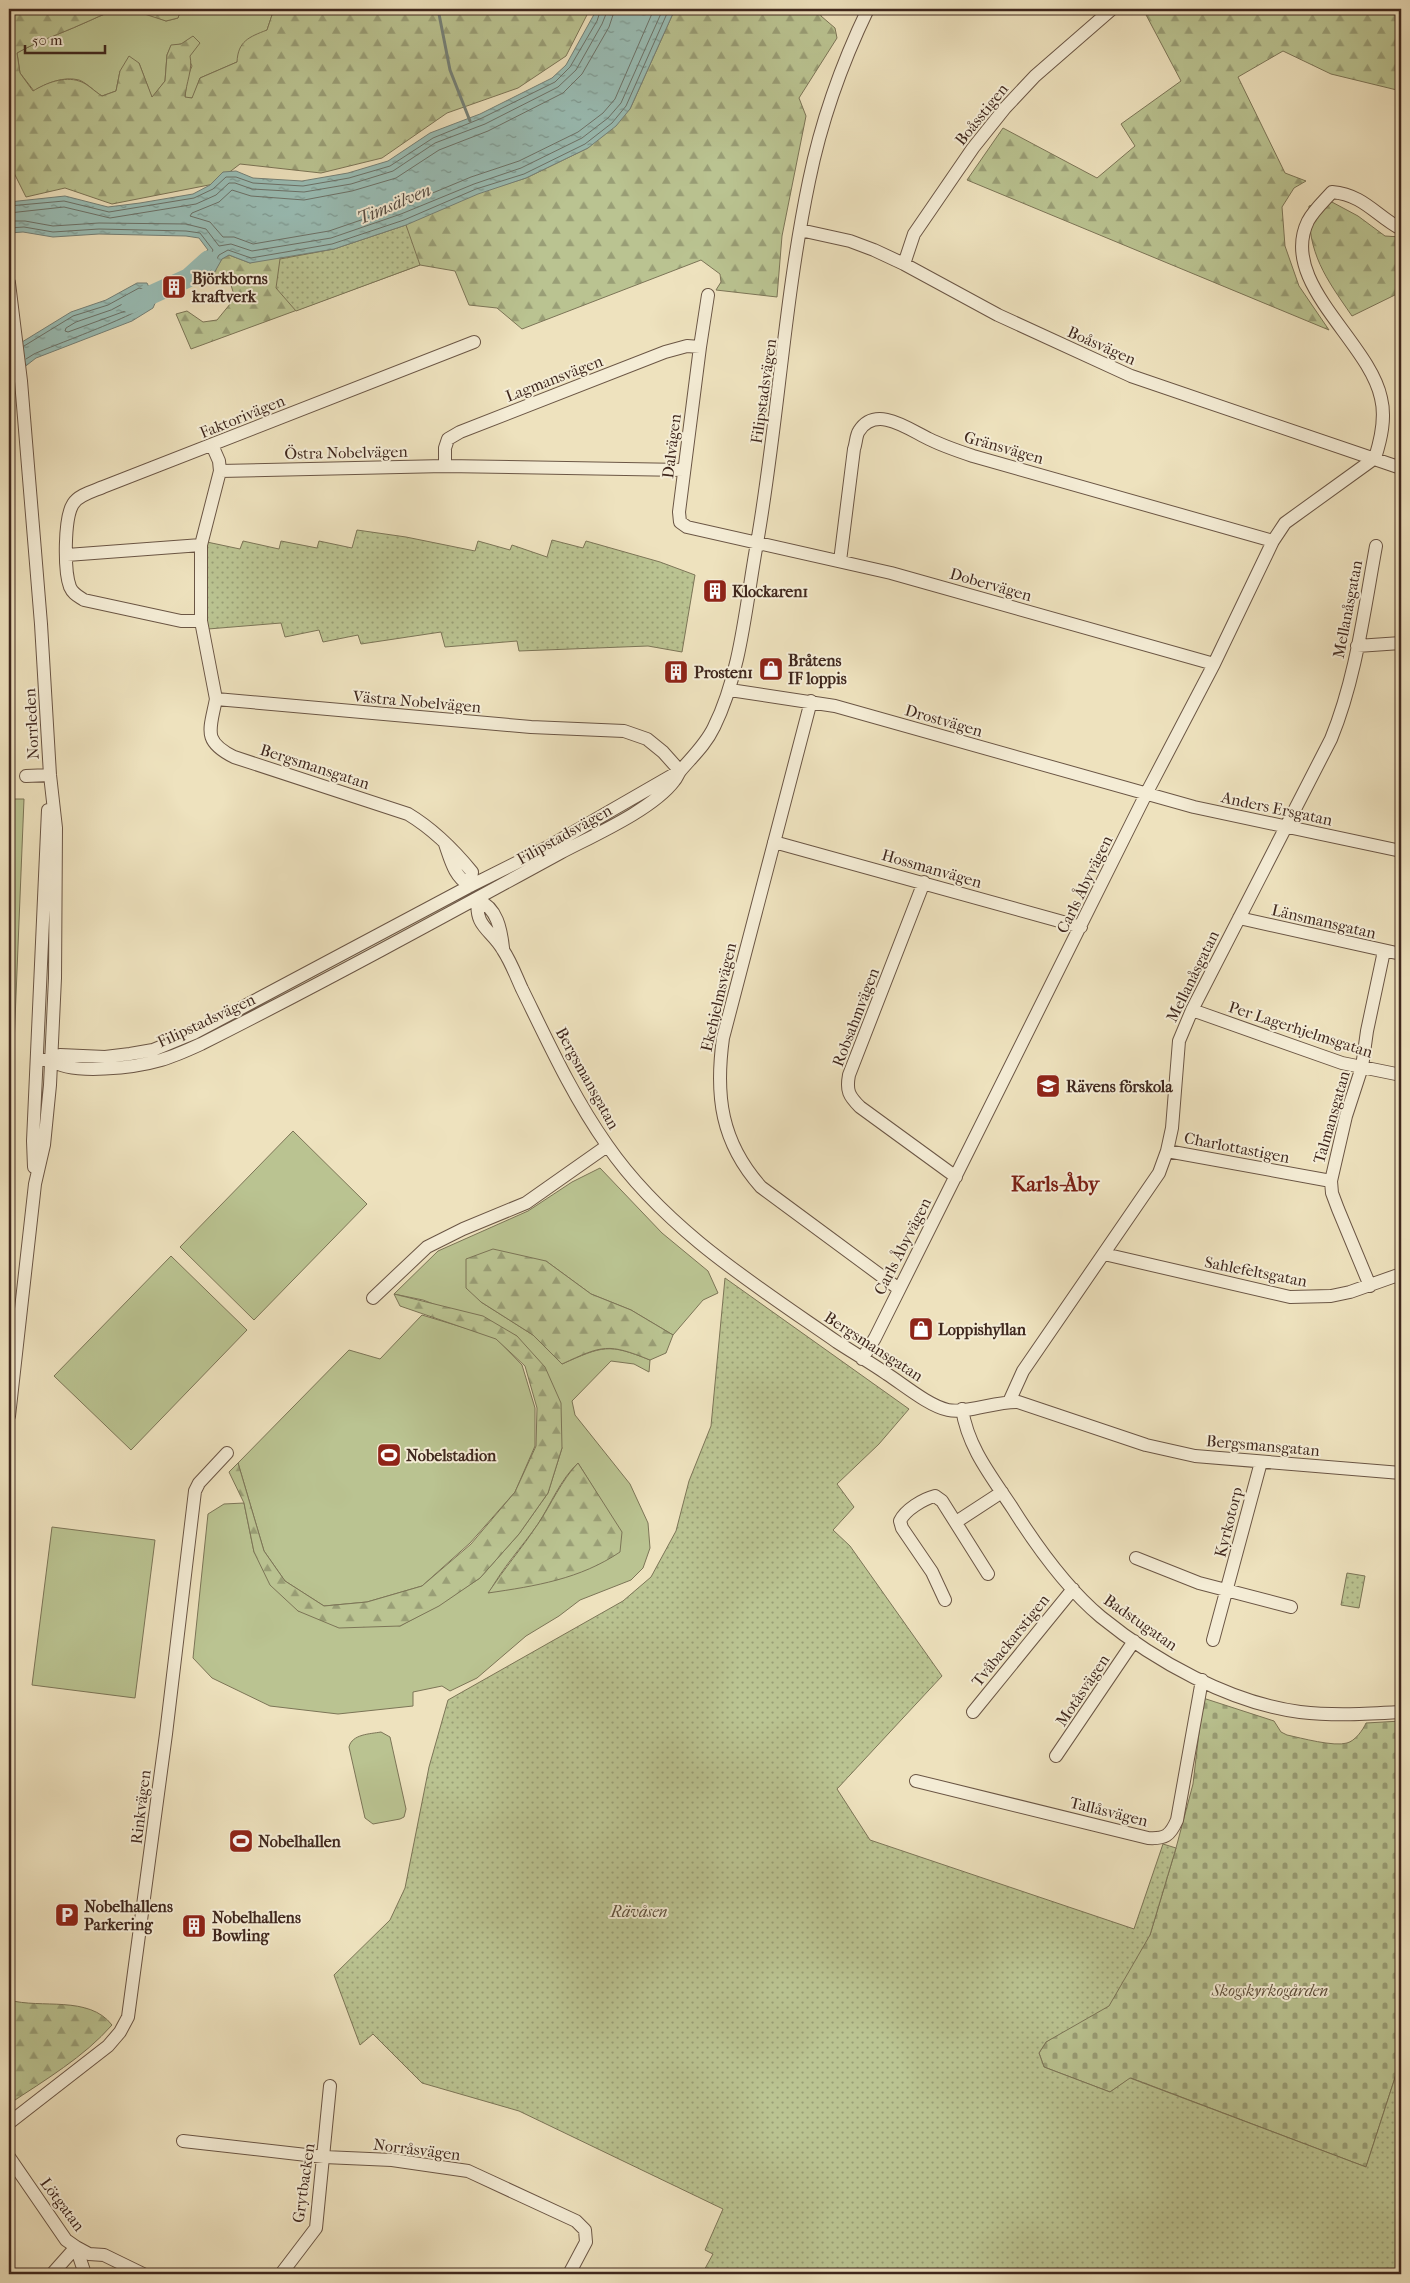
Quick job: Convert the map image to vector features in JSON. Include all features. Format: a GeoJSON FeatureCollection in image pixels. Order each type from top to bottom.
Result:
{"type":"FeatureCollection","features":[{"type":"Feature","properties":{"kind":"street","name":"Filipstadsvägen"},"geometry":{"type":"LineString","coordinates":[[680,771],[674,782],[662,793],[634,812],[478,900],[224,1033],[160,1060],[111,1068],[59,1066],[51,1060],[60,1056],[104,1057],[130,1054],[173,1043],[286,986],[470,886],[546,848],[680,771],[690,762],[712,731],[730,690],[757,542],[800,230],[811,174],[827,115],[850,51],[868,9]]}},
{"type":"Feature","properties":{"kind":"street","name":"Boåsstigen"},"geometry":{"type":"LineString","coordinates":[[904,264],[914,234],[973,148],[1005,108],[1035,76],[1099,18],[1112,9]]}},
{"type":"Feature","properties":{"kind":"street"},"geometry":{"type":"LineString","coordinates":[[1375,458],[1383,423],[1382,400],[1379,388],[1359,351],[1308,277],[1302,250],[1303,236],[1308,221],[1332,192],[1347,193],[1362,200],[1388,222],[1401,229]]}},
{"type":"Feature","properties":{"kind":"street","name":"Boåsvägen"},"geometry":{"type":"LineString","coordinates":[[800,230],[850,241],[904,264],[998,315],[1131,376],[1401,468]]}},
{"type":"Feature","properties":{"kind":"street","name":"Norrleden"},"geometry":{"type":"LineString","coordinates":[[9,283],[21,381],[41,624],[50,775],[56,828],[51,1060],[44,1146],[35,1184],[9,1416]]}},
{"type":"Feature","properties":{"kind":"street","name":"Dalvägen"},"geometry":{"type":"LineString","coordinates":[[708,295],[684,470],[680,522],[687,527],[757,542]]}},
{"type":"Feature","properties":{"kind":"street","name":"Faktorivägen"},"geometry":{"type":"LineString","coordinates":[[67,555],[65,531],[68,514],[74,502],[103,487],[474,342]]}},
{"type":"Feature","properties":{"kind":"street","name":"Lagmansvägen"},"geometry":{"type":"LineString","coordinates":[[445,466],[445,448],[448,439],[460,432],[665,352],[687,346],[700,347]]}},
{"type":"Feature","properties":{"kind":"street","name":"Gränsvägen"},"geometry":{"type":"LineString","coordinates":[[840,561],[858,431],[867,422],[880,419],[890,420],[945,446],[973,456],[1273,541]]}},
{"type":"Feature","properties":{"kind":"street"},"geometry":{"type":"LineString","coordinates":[[212,445],[219,461],[220,471],[200,545],[201,621],[216,699]]}},
{"type":"Feature","properties":{"kind":"street","name":"Carls Åbyvägen"},"geometry":{"type":"LineString","coordinates":[[862,1359],[875,1338],[1146,794],[1214,664],[1273,541],[1285,523],[1375,458]]}},
{"type":"Feature","properties":{"kind":"street","name":"Östra Nobelvägen"},"geometry":{"type":"LineString","coordinates":[[220,471],[445,466],[684,470]]}},
{"type":"Feature","properties":{"kind":"street","name":"Dobervägen"},"geometry":{"type":"LineString","coordinates":[[757,542],[953,590],[1214,664]]}},
{"type":"Feature","properties":{"kind":"street"},"geometry":{"type":"LineString","coordinates":[[200,545],[67,555],[70,586],[75,595],[84,600],[181,621],[201,621]]}},
{"type":"Feature","properties":{"kind":"street","name":"Mellanåsgatan"},"geometry":{"type":"LineString","coordinates":[[1009,1402],[1023,1371],[1159,1173],[1167,1151],[1172,1128],[1179,1041],[1192,1010],[1339,719],[1357,646],[1376,546]]}},
{"type":"Feature","properties":{"kind":"street"},"geometry":{"type":"LineString","coordinates":[[1357,646],[1401,643]]}},
{"type":"Feature","properties":{"kind":"street","name":"Drostvägen"},"geometry":{"type":"LineString","coordinates":[[730,690],[811,701],[876,717],[1146,794]]}},
{"type":"Feature","properties":{"kind":"street","name":"Västra Nobelvägen"},"geometry":{"type":"LineString","coordinates":[[216,699],[531,727],[624,731],[647,739],[680,771]]}},
{"type":"Feature","properties":{"kind":"street","name":"Bergsmansgatan"},"geometry":{"type":"LineString","coordinates":[[216,699],[211,740],[219,750],[234,757],[408,814],[423,822],[445,844],[455,851],[472,872],[470,886],[478,900],[476,912],[480,920],[503,948],[552,1051],[608,1146],[647,1193],[682,1228],[783,1304],[862,1359],[940,1407],[954,1410],[1009,1402],[1028,1404],[1169,1451],[1261,1462],[1401,1473]]}},
{"type":"Feature","properties":{"kind":"street","name":"Ekehjelmsvägen"},"geometry":{"type":"LineString","coordinates":[[811,701],[723,1038],[718,1084],[722,1110],[736,1153],[746,1170],[761,1187],[899,1289]]}},
{"type":"Feature","properties":{"kind":"street"},"geometry":{"type":"LineString","coordinates":[[26,776],[50,775]]}},
{"type":"Feature","properties":{"kind":"street","name":"Norrleden"},"geometry":{"type":"LineString","coordinates":[[35,1184],[33,1141],[50,775]]}},
{"type":"Feature","properties":{"kind":"street","name":"Anders Ersgatan"},"geometry":{"type":"LineString","coordinates":[[1146,794],[1194,807],[1401,851]]}},
{"type":"Feature","properties":{"kind":"street","name":"Hossmanvägen"},"geometry":{"type":"LineString","coordinates":[[774,842],[1081,927]]}},
{"type":"Feature","properties":{"kind":"street","name":"Robsahmvägen"},"geometry":{"type":"LineString","coordinates":[[924,882],[849,1075],[847,1087],[850,1097],[860,1107],[956,1177]]}},
{"type":"Feature","properties":{"kind":"street","name":"Länsmansgatan"},"geometry":{"type":"LineString","coordinates":[[1240,918],[1401,954]]}},
{"type":"Feature","properties":{"kind":"street","name":"Talmansgatan"},"geometry":{"type":"LineString","coordinates":[[1370,1286],[1332,1193],[1331,1181],[1346,1116],[1362,1067],[1367,1031],[1384,951]]}},
{"type":"Feature","properties":{"kind":"street","name":"Per Lagerhjelmsgatan"},"geometry":{"type":"LineString","coordinates":[[1192,1010],[1342,1063],[1401,1075]]}},
{"type":"Feature","properties":{"kind":"street"},"geometry":{"type":"LineString","coordinates":[[37,1060],[51,1060]]}},
{"type":"Feature","properties":{"kind":"street"},"geometry":{"type":"LineString","coordinates":[[373,1298],[428,1248],[463,1229],[526,1203],[608,1146]]}},
{"type":"Feature","properties":{"kind":"street","name":"Charlottastigen"},"geometry":{"type":"LineString","coordinates":[[1167,1151],[1331,1181]]}},
{"type":"Feature","properties":{"kind":"street","name":"Sahlefeltsgatan"},"geometry":{"type":"LineString","coordinates":[[1104,1254],[1290,1297],[1332,1296],[1370,1286],[1401,1274]]}},
{"type":"Feature","properties":{"kind":"street","name":"Badstugatan"},"geometry":{"type":"LineString","coordinates":[[962,1409],[970,1443],[1030,1535],[1073,1589],[1100,1616],[1134,1641],[1170,1664],[1234,1696],[1298,1712],[1355,1715],[1401,1712]]}},
{"type":"Feature","properties":{"kind":"street","name":"Rinkvägen"},"geometry":{"type":"LineString","coordinates":[[9,2123],[108,2046],[120,2032],[128,2017],[166,1734],[195,1492],[199,1483],[227,1453]]}},
{"type":"Feature","properties":{"kind":"street","name":"Kyrkotorp"},"geometry":{"type":"LineString","coordinates":[[1213,1640],[1261,1462]]}},
{"type":"Feature","properties":{"kind":"street"},"geometry":{"type":"LineString","coordinates":[[956,1522],[1002,1492]]}},
{"type":"Feature","properties":{"kind":"street"},"geometry":{"type":"LineString","coordinates":[[945,1600],[932,1572],[902,1528],[900,1521],[903,1515],[928,1498],[935,1496],[942,1501],[988,1574]]}},
{"type":"Feature","properties":{"kind":"street"},"geometry":{"type":"LineString","coordinates":[[1136,1558],[1175,1575],[1291,1606]]}},
{"type":"Feature","properties":{"kind":"street","name":"Tvåbackarstigen"},"geometry":{"type":"LineString","coordinates":[[973,1712],[1073,1589]]}},
{"type":"Feature","properties":{"kind":"street","name":"Motåsvägen"},"geometry":{"type":"LineString","coordinates":[[1056,1756],[1134,1641]]}},
{"type":"Feature","properties":{"kind":"street","name":"Tallåsvägen"},"geometry":{"type":"LineString","coordinates":[[916,1781],[1148,1838],[1161,1839],[1172,1832],[1178,1820],[1202,1680]]}},
{"type":"Feature","properties":{"kind":"street","name":"Grytbacken"},"geometry":{"type":"LineString","coordinates":[[281,2274],[316,2228],[330,2086]]}},
{"type":"Feature","properties":{"kind":"street","name":"Norråsvägen"},"geometry":{"type":"LineString","coordinates":[[183,2141],[324,2157],[384,2159],[468,2171],[576,2221],[585,2230],[586,2242],[569,2274]]}},
{"type":"Feature","properties":{"kind":"street","name":"Lötgatan"},"geometry":{"type":"LineString","coordinates":[[9,2157],[66,2240],[76,2247],[85,2274]]}},
{"type":"Feature","properties":{"kind":"street"},"geometry":{"type":"LineString","coordinates":[[52,2274],[76,2247],[89,2254],[104,2255],[144,2274]]}},
{"type":"Feature","properties":{"kind":"green space"},"geometry":{"type":"Polygon","coordinates":[[[9,9],[126,9],[103,15],[17,53],[20,73],[33,91],[49,83],[67,79],[82,82],[102,96],[116,91],[120,71],[129,56],[139,63],[152,97],[165,81],[167,55],[171,45],[181,44],[193,36],[200,43],[190,56],[191,66],[185,97],[192,98],[200,78],[237,62],[242,44],[255,35],[267,30],[272,15],[269,9],[590,9],[566,56],[518,88],[447,113],[382,158],[321,173],[240,164],[214,184],[112,204],[65,188],[26,197],[13,171],[9,154],[9,9]]]}},
{"type":"Feature","properties":{"kind":"green space"},"geometry":{"type":"Polygon","coordinates":[[[126,9],[141,11],[166,21],[178,18],[181,9],[269,9],[272,15],[267,30],[237,62],[200,78],[193,98],[185,98],[187,78],[192,66],[181,44],[171,46],[167,55],[165,81],[152,98],[139,63],[120,71],[116,91],[102,96],[82,81],[73,79],[55,81],[34,91],[20,73],[17,53],[103,15],[126,9]]]}},
{"type":"Feature","properties":{"kind":"green space"},"geometry":{"type":"Polygon","coordinates":[[[129,9],[181,9],[178,18],[166,21],[129,9]]]}},
{"type":"Feature","properties":{"kind":"green space"},"geometry":{"type":"Polygon","coordinates":[[[675,9],[820,9],[821,16],[835,28],[837,38],[799,98],[806,116],[782,236],[777,297],[716,290],[721,282],[720,274],[701,260],[522,329],[497,308],[469,305],[455,271],[420,265],[191,349],[176,314],[187,311],[203,322],[217,320],[235,298],[230,282],[213,275],[222,258],[229,255],[250,263],[526,178],[588,148],[630,109],[675,9]]]}},
{"type":"Feature","properties":{"kind":"green space"},"geometry":{"type":"Polygon","coordinates":[[[1145,9],[1401,9],[1401,91],[1331,74],[1283,51],[1238,77],[1285,173],[1306,181],[1294,188],[1282,207],[1285,246],[1299,286],[1329,330],[967,180],[1003,128],[1097,178],[1135,146],[1121,124],[1181,81],[1144,11],[1145,9]]]}},
{"type":"Feature","properties":{"kind":"green space"},"geometry":{"type":"Polygon","coordinates":[[[1330,201],[1358,216],[1385,236],[1401,237],[1401,292],[1352,316],[1326,277],[1315,252],[1309,223],[1309,206],[1330,201]]]}},
{"type":"Feature","properties":{"kind":"green space"},"geometry":{"type":"Polygon","coordinates":[[[406,225],[420,265],[296,311],[276,288],[280,259],[334,249],[406,225]]]}},
{"type":"Feature","properties":{"kind":"green space"},"geometry":{"type":"Polygon","coordinates":[[[357,530],[406,537],[475,551],[478,541],[510,550],[512,545],[547,557],[552,540],[583,548],[586,541],[660,562],[695,575],[682,652],[648,646],[519,651],[517,641],[445,647],[441,632],[361,644],[358,635],[323,642],[319,630],[285,637],[281,623],[208,629],[206,607],[207,542],[240,549],[243,541],[279,549],[281,541],[317,548],[319,541],[352,548],[357,530]]]}},
{"type":"Feature","properties":{"kind":"green space"},"geometry":{"type":"Polygon","coordinates":[[[9,799],[24,799],[14,1045],[9,1107],[9,799]]]}},
{"type":"Feature","properties":{"kind":"green space"},"geometry":{"type":"Polygon","coordinates":[[[293,1131],[367,1204],[254,1320],[180,1247],[293,1131]]]}},
{"type":"Feature","properties":{"kind":"green space"},"geometry":{"type":"Polygon","coordinates":[[[600,1168],[662,1233],[708,1271],[718,1293],[703,1300],[673,1335],[631,1310],[591,1294],[546,1261],[481,1302],[533,1335],[562,1364],[587,1353],[606,1349],[624,1351],[650,1360],[649,1372],[634,1364],[611,1361],[572,1401],[575,1415],[630,1484],[648,1523],[650,1548],[643,1568],[631,1580],[580,1600],[559,1616],[526,1636],[477,1678],[450,1691],[442,1686],[413,1692],[413,1706],[338,1714],[270,1706],[212,1678],[193,1658],[208,1514],[224,1504],[244,1503],[254,1552],[298,1611],[400,1626],[439,1605],[480,1578],[519,1534],[548,1493],[562,1448],[517,1336],[423,1300],[394,1294],[438,1251],[528,1211],[572,1182],[600,1168]],[[578,1463],[566,1477],[538,1524],[506,1566],[489,1593],[598,1495],[578,1463]]]}},
{"type":"Feature","properties":{"kind":"green space"},"geometry":{"type":"Polygon","coordinates":[[[493,1249],[546,1261],[591,1294],[631,1310],[673,1335],[666,1353],[650,1360],[624,1351],[606,1349],[587,1353],[562,1364],[533,1335],[481,1302],[466,1288],[466,1259],[493,1249]]]}},
{"type":"Feature","properties":{"kind":"green space"},"geometry":{"type":"Polygon","coordinates":[[[171,1256],[247,1330],[131,1450],[54,1376],[171,1256]]]}},
{"type":"Feature","properties":{"kind":"green space","name":"Rävåsen"},"geometry":{"type":"Polygon","coordinates":[[[725,1278],[909,1409],[879,1444],[837,1484],[854,1507],[833,1530],[850,1546],[942,1676],[837,1789],[870,1840],[1134,1929],[1163,1844],[1176,1848],[1150,1935],[1109,2006],[1046,2042],[1039,2053],[1044,2067],[1110,2092],[1130,2078],[1366,2167],[1401,2059],[1401,2274],[702,2274],[713,2254],[705,2250],[723,2209],[519,2111],[422,2083],[373,2034],[360,2045],[334,1975],[390,1920],[405,1888],[429,1767],[448,1700],[623,1601],[651,1577],[676,1531],[689,1481],[711,1426],[725,1278]]]}},
{"type":"Feature","properties":{"kind":"green space"},"geometry":{"type":"Polygon","coordinates":[[[394,1294],[483,1316],[517,1336],[545,1367],[561,1403],[562,1448],[548,1493],[519,1534],[480,1578],[439,1606],[400,1626],[339,1628],[298,1611],[270,1585],[254,1552],[244,1503],[229,1472],[238,1463],[264,1551],[285,1581],[324,1606],[367,1602],[422,1586],[471,1544],[515,1492],[536,1446],[537,1408],[525,1366],[496,1339],[400,1306],[394,1294]]]}},
{"type":"Feature","properties":{"kind":"green space","name":"Nobelstadion"},"geometry":{"type":"Polygon","coordinates":[[[422,1315],[495,1337],[522,1365],[535,1408],[535,1446],[515,1492],[470,1543],[422,1586],[367,1602],[324,1606],[285,1581],[264,1551],[238,1463],[349,1350],[380,1359],[422,1315]]]}},
{"type":"Feature","properties":{"kind":"green space"},"geometry":{"type":"Polygon","coordinates":[[[578,1463],[622,1532],[620,1552],[589,1569],[557,1580],[488,1593],[532,1533],[578,1463]]]}},
{"type":"Feature","properties":{"kind":"green space"},"geometry":{"type":"Polygon","coordinates":[[[52,1527],[155,1540],[135,1698],[32,1685],[52,1527]]]}},
{"type":"Feature","properties":{"kind":"green space"},"geometry":{"type":"Polygon","coordinates":[[[1347,1573],[1365,1576],[1359,1608],[1341,1605],[1347,1573]]]}},
{"type":"Feature","properties":{"kind":"green space","name":"Skogskyrkogården"},"geometry":{"type":"Polygon","coordinates":[[[1203,1698],[1274,1721],[1281,1732],[1287,1735],[1326,1743],[1341,1744],[1350,1742],[1358,1735],[1366,1723],[1401,1721],[1401,2059],[1366,2167],[1131,2078],[1110,2092],[1044,2067],[1039,2053],[1046,2042],[1065,2030],[1150,1935],[1193,1784],[1203,1698]]]}},
{"type":"Feature","properties":{"kind":"green space"},"geometry":{"type":"Polygon","coordinates":[[[381,1732],[390,1737],[406,1809],[404,1817],[400,1819],[373,1824],[365,1818],[349,1747],[354,1739],[358,1737],[381,1732]]]}},
{"type":"Feature","properties":{"kind":"green space"},"geometry":{"type":"Polygon","coordinates":[[[9,2000],[78,2006],[102,2016],[112,2025],[77,2058],[9,2104],[9,2000]]]}},
{"type":"Feature","properties":{"kind":"water","name":"Timsälven"},"geometry":{"type":"Polygon","coordinates":[[[597,9],[675,9],[630,109],[616,126],[588,148],[526,178],[478,194],[406,225],[334,249],[250,263],[229,255],[222,259],[213,275],[192,281],[189,273],[199,264],[196,259],[208,250],[199,238],[99,234],[53,237],[23,232],[9,233],[9,202],[65,196],[108,207],[193,194],[210,185],[223,172],[236,171],[253,178],[302,181],[348,173],[388,161],[430,133],[480,114],[552,78],[566,65],[597,9]]]}},
{"type":"Feature","properties":{"kind":"water"},"geometry":{"type":"Polygon","coordinates":[[[137,283],[147,283],[156,301],[153,308],[132,321],[36,358],[9,379],[9,350],[71,312],[106,300],[137,283]]]}},
{"type":"Feature","properties":{"kind":"waterway"},"geometry":{"type":"LineString","coordinates":[[438,9],[450,70],[470,121]]}},
{"type":"Feature","properties":{"kind":"waterway"},"geometry":{"type":"LineString","coordinates":[[131,304],[188,278],[208,260]]}},
{"type":"Feature","properties":{"kind":"place","name":"Björkborns kraftverk"},"geometry":{"type":"Point","coordinates":[174,287]}},
{"type":"Feature","properties":{"kind":"place","name":"Klockaren1"},"geometry":{"type":"Point","coordinates":[715,591]}},
{"type":"Feature","properties":{"kind":"place","name":"Bråtens IF loppis"},"geometry":{"type":"Point","coordinates":[771,669]}},
{"type":"Feature","properties":{"kind":"place","name":"Prosten1"},"geometry":{"type":"Point","coordinates":[676,672]}},
{"type":"Feature","properties":{"kind":"place","name":"Rävens förskola"},"geometry":{"type":"Point","coordinates":[1048,1086]}},
{"type":"Feature","properties":{"kind":"place","name":"Loppishyllan"},"geometry":{"type":"Point","coordinates":[921,1329]}},
{"type":"Feature","properties":{"kind":"place","name":"Nobelstadion"},"geometry":{"type":"Point","coordinates":[389,1455]}},
{"type":"Feature","properties":{"kind":"place","name":"Nobelhallen"},"geometry":{"type":"Point","coordinates":[241,1841]}},
{"type":"Feature","properties":{"kind":"place","name":"Nobelhallens Parkering"},"geometry":{"type":"Point","coordinates":[67,1915]}},
{"type":"Feature","properties":{"kind":"place","name":"Nobelhallens Bowling"},"geometry":{"type":"Point","coordinates":[194,1926]}},
{"type":"Feature","properties":{"kind":"district","name":"Karls-Åby"},"geometry":{"type":"Point","coordinates":[1055,1184]}}]}
